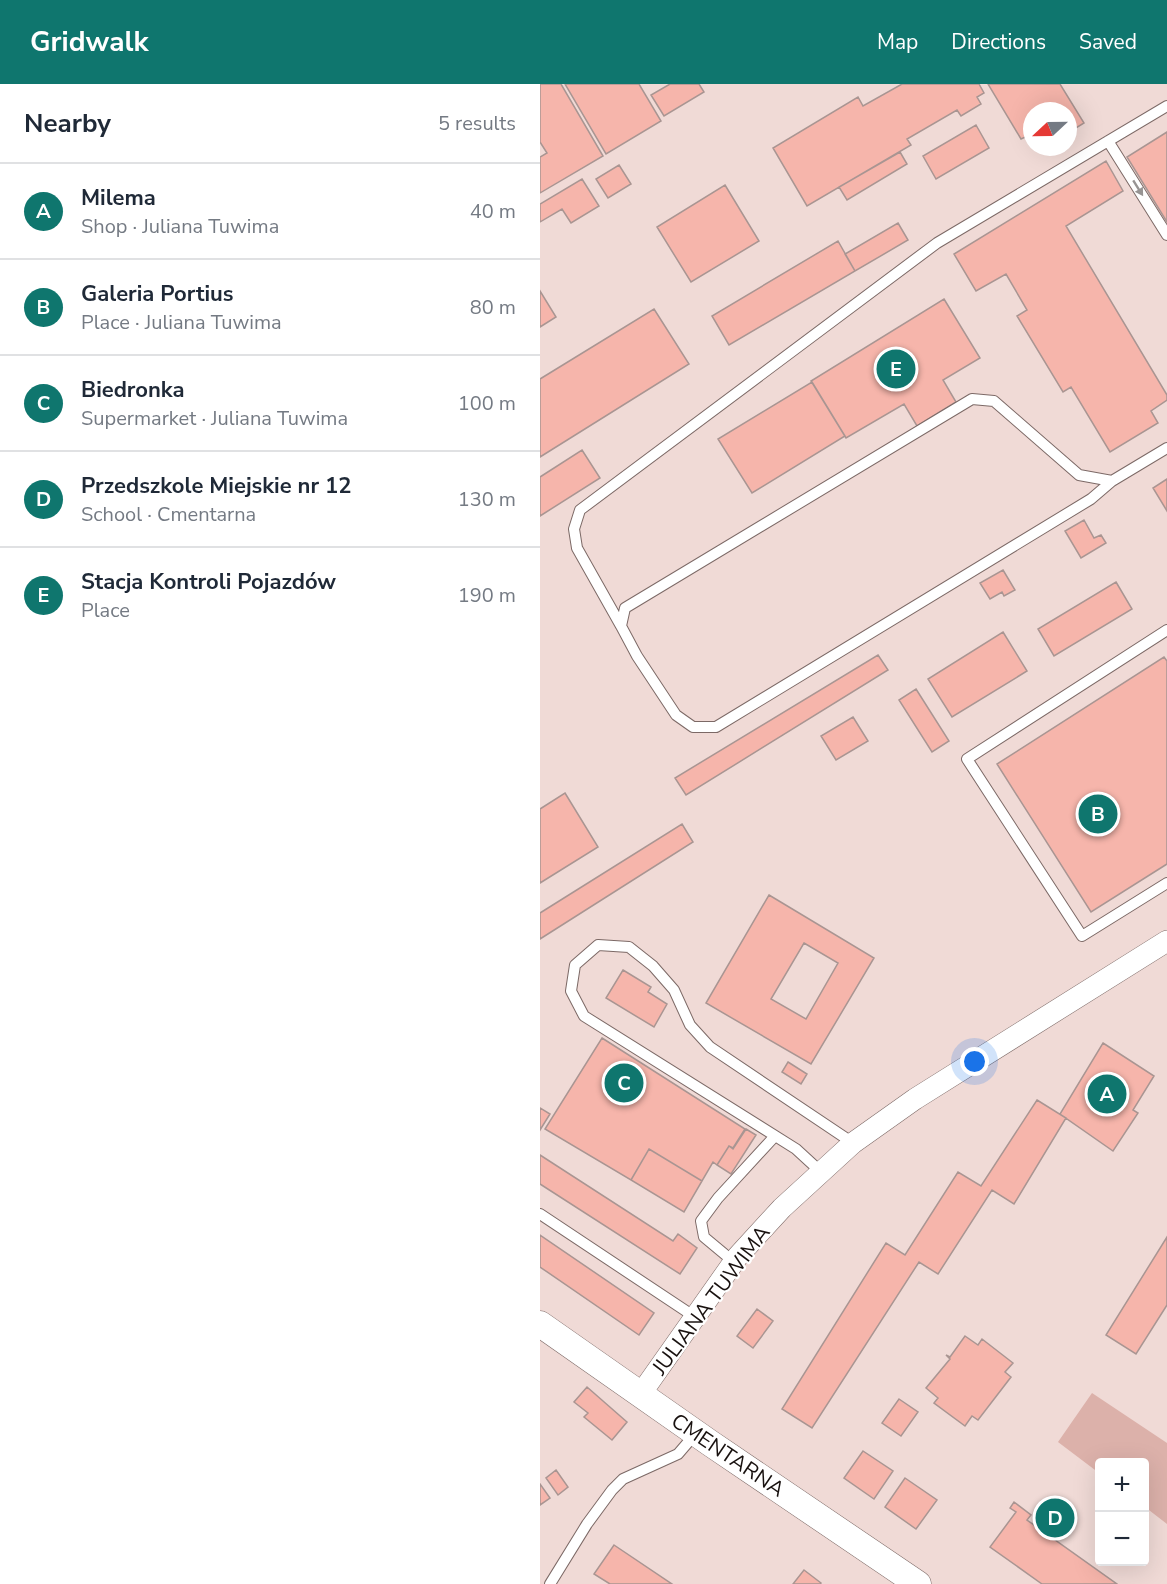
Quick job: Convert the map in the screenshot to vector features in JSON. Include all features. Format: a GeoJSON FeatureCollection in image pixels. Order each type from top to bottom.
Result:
{"type":"FeatureCollection","features":[{"type":"Feature","properties":{"kind":"street","name":"JULIANA TUWIMA"},"geometry":{"type":"LineString","coordinates":[[640,1395],[734,1262],[782,1208],[853,1143],[915,1099],[1167,941]]}},
{"type":"Feature","properties":{"kind":"street","name":"CMENTARNA"},"geometry":{"type":"LineString","coordinates":[[540,1324],[640,1395],[918,1584]]}},
{"type":"Feature","properties":{"kind":"lane"},"geometry":{"type":"LineString","coordinates":[[1167,106],[937,243],[580,510],[574,529],[577,548],[637,656],[676,715],[693,727],[716,727],[1091,499],[1112,481],[1167,448]]}},
{"type":"Feature","properties":{"kind":"lane"},"geometry":{"type":"LineString","coordinates":[[1108,141],[1167,235]]}},
{"type":"Feature","properties":{"kind":"lane"},"geometry":{"type":"LineString","coordinates":[[621,626],[625,608],[972,399],[994,401],[1080,475],[1112,481]]}},
{"type":"Feature","properties":{"kind":"lane"},"geometry":{"type":"LineString","coordinates":[[1167,630],[967,759],[1083,936],[1167,884]]}},
{"type":"Feature","properties":{"kind":"lane"},"geometry":{"type":"LineString","coordinates":[[821,1172],[796,1149],[584,1016],[571,991],[575,965],[598,945],[629,947],[653,966],[674,990],[690,1025],[710,1047],[853,1143]]}},
{"type":"Feature","properties":{"kind":"lane"},"geometry":{"type":"LineString","coordinates":[[734,1262],[705,1237],[701,1221],[718,1198],[775,1136]]}},
{"type":"Feature","properties":{"kind":"lane"},"geometry":{"type":"LineString","coordinates":[[540,1214],[695,1317]]}},
{"type":"Feature","properties":{"kind":"lane"},"geometry":{"type":"LineString","coordinates":[[550,1584],[587,1524],[612,1490],[623,1479],[678,1454],[696,1433]]}},
{"type":"Feature","properties":{"kind":"shaded area"},"geometry":{"type":"Polygon","coordinates":[[[1092,1393],[1167,1443],[1167,1524],[1149,1510],[1149,1458],[1095,1458],[1095,1470],[1058,1442],[1092,1393]]]}},
{"type":"Feature","properties":{"kind":"building"},"geometry":{"type":"Polygon","coordinates":[[[540,84],[561,84],[603,156],[540,193],[540,157],[547,153],[540,142],[540,84]]]}},
{"type":"Feature","properties":{"kind":"building"},"geometry":{"type":"Polygon","coordinates":[[[565,84],[639,84],[661,121],[606,154],[565,84]]]}},
{"type":"Feature","properties":{"kind":"building"},"geometry":{"type":"Polygon","coordinates":[[[670,84],[699,84],[704,92],[664,116],[651,95],[670,84]]]}},
{"type":"Feature","properties":{"kind":"building"},"geometry":{"type":"Polygon","coordinates":[[[902,84],[979,84],[984,93],[977,97],[981,104],[961,116],[957,110],[907,139],[911,145],[807,206],[773,148],[858,97],[863,106],[902,84]]]}},
{"type":"Feature","properties":{"kind":"building"},"geometry":{"type":"Polygon","coordinates":[[[988,84],[1060,84],[1071,102],[1023,102],[1023,138],[1021,139],[988,84]]]}},
{"type":"Feature","properties":{"kind":"building"},"geometry":{"type":"Polygon","coordinates":[[[1077,112],[1084,123],[1077,127],[1077,112]]]}},
{"type":"Feature","properties":{"kind":"building"},"geometry":{"type":"Polygon","coordinates":[[[976,125],[989,148],[936,179],[923,156],[976,125]]]}},
{"type":"Feature","properties":{"kind":"building"},"geometry":{"type":"Polygon","coordinates":[[[1167,132],[1167,222],[1127,157],[1167,132]]]}},
{"type":"Feature","properties":{"kind":"building"},"geometry":{"type":"Polygon","coordinates":[[[900,152],[907,164],[847,200],[839,187],[900,152]]]}},
{"type":"Feature","properties":{"kind":"building"},"geometry":{"type":"Polygon","coordinates":[[[1106,161],[1123,191],[1066,226],[1167,395],[1167,400],[1151,411],[1158,423],[1110,452],[1071,387],[1063,392],[1017,316],[1027,310],[1006,274],[976,291],[954,254],[1106,161]]]}},
{"type":"Feature","properties":{"kind":"building"},"geometry":{"type":"Polygon","coordinates":[[[619,165],[631,184],[608,198],[596,179],[619,165]]]}},
{"type":"Feature","properties":{"kind":"building"},"geometry":{"type":"Polygon","coordinates":[[[582,179],[599,206],[571,223],[562,209],[540,222],[540,204],[582,179]]]}},
{"type":"Feature","properties":{"kind":"building"},"geometry":{"type":"Polygon","coordinates":[[[725,185],[759,241],[691,282],[657,227],[725,185]]]}},
{"type":"Feature","properties":{"kind":"building"},"geometry":{"type":"Polygon","coordinates":[[[898,223],[908,240],[855,271],[845,254],[898,223]]]}},
{"type":"Feature","properties":{"kind":"building"},"geometry":{"type":"Polygon","coordinates":[[[838,241],[855,271],[729,345],[712,316],[838,241]]]}},
{"type":"Feature","properties":{"kind":"building"},"geometry":{"type":"Polygon","coordinates":[[[540,291],[556,317],[540,327],[540,291]]]}},
{"type":"Feature","properties":{"kind":"building"},"geometry":{"type":"Polygon","coordinates":[[[944,299],[980,358],[943,380],[956,402],[917,426],[904,404],[846,438],[811,381],[944,299]]]}},
{"type":"Feature","properties":{"kind":"building"},"geometry":{"type":"Polygon","coordinates":[[[654,309],[689,364],[540,457],[540,379],[654,309]]]}},
{"type":"Feature","properties":{"kind":"building"},"geometry":{"type":"Polygon","coordinates":[[[812,382],[845,436],[752,493],[718,439],[812,382]]]}},
{"type":"Feature","properties":{"kind":"building"},"geometry":{"type":"Polygon","coordinates":[[[582,450],[600,478],[540,516],[540,477],[582,450]]]}},
{"type":"Feature","properties":{"kind":"building"},"geometry":{"type":"Polygon","coordinates":[[[1167,479],[1167,511],[1153,488],[1167,479]]]}},
{"type":"Feature","properties":{"kind":"building"},"geometry":{"type":"Polygon","coordinates":[[[1084,520],[1094,538],[1101,535],[1106,543],[1081,558],[1065,531],[1084,520]]]}},
{"type":"Feature","properties":{"kind":"building"},"geometry":{"type":"Polygon","coordinates":[[[1003,570],[1015,590],[1004,596],[1002,592],[990,599],[980,583],[1003,570]]]}},
{"type":"Feature","properties":{"kind":"building"},"geometry":{"type":"Polygon","coordinates":[[[1116,582],[1132,609],[1054,656],[1038,629],[1116,582]]]}},
{"type":"Feature","properties":{"kind":"building"},"geometry":{"type":"Polygon","coordinates":[[[1003,632],[1027,671],[952,717],[928,679],[1003,632]]]}},
{"type":"Feature","properties":{"kind":"building"},"geometry":{"type":"Polygon","coordinates":[[[878,655],[888,670],[686,795],[675,778],[878,655]]]}},
{"type":"Feature","properties":{"kind":"building"},"geometry":{"type":"Polygon","coordinates":[[[1164,657],[1167,661],[1167,864],[1091,912],[997,764],[1164,657]]]}},
{"type":"Feature","properties":{"kind":"building"},"geometry":{"type":"Polygon","coordinates":[[[916,689],[949,741],[932,752],[899,700],[916,689]]]}},
{"type":"Feature","properties":{"kind":"building"},"geometry":{"type":"Polygon","coordinates":[[[853,717],[868,741],[836,760],[821,736],[853,717]]]}},
{"type":"Feature","properties":{"kind":"building"},"geometry":{"type":"Polygon","coordinates":[[[565,793],[598,847],[540,883],[540,809],[565,793]]]}},
{"type":"Feature","properties":{"kind":"building"},"geometry":{"type":"Polygon","coordinates":[[[682,824],[693,842],[540,939],[540,913],[682,824]]]}},
{"type":"Feature","properties":{"kind":"building"},"geometry":{"type":"Polygon","coordinates":[[[769,895],[874,958],[811,1064],[706,1003],[769,895]],[[804,943],[771,999],[806,1019],[838,963],[804,943]]]}},
{"type":"Feature","properties":{"kind":"building"},"geometry":{"type":"Polygon","coordinates":[[[623,970],[651,987],[648,992],[667,1004],[654,1027],[606,998],[623,970]]]}},
{"type":"Feature","properties":{"kind":"building"},"geometry":{"type":"Polygon","coordinates":[[[602,1038],[745,1129],[733,1148],[729,1146],[717,1165],[713,1162],[702,1181],[649,1149],[631,1180],[545,1129],[602,1038]]]}},
{"type":"Feature","properties":{"kind":"building"},"geometry":{"type":"Polygon","coordinates":[[[1103,1043],[1154,1076],[1133,1110],[1138,1113],[1113,1151],[1060,1114],[1103,1043]]]}},
{"type":"Feature","properties":{"kind":"building"},"geometry":{"type":"Polygon","coordinates":[[[788,1062],[807,1074],[801,1084],[782,1072],[788,1062]]]}},
{"type":"Feature","properties":{"kind":"building"},"geometry":{"type":"Polygon","coordinates":[[[1037,1100],[1066,1118],[1014,1204],[992,1190],[938,1274],[919,1262],[812,1428],[782,1409],[886,1243],[905,1255],[958,1172],[981,1186],[1037,1100]]]}},
{"type":"Feature","properties":{"kind":"building"},"geometry":{"type":"Polygon","coordinates":[[[540,1108],[550,1114],[540,1130],[540,1108]]]}},
{"type":"Feature","properties":{"kind":"building"},"geometry":{"type":"Polygon","coordinates":[[[746,1129],[756,1135],[731,1174],[717,1165],[729,1146],[733,1149],[746,1129]]]}},
{"type":"Feature","properties":{"kind":"building"},"geometry":{"type":"Polygon","coordinates":[[[649,1149],[702,1181],[684,1212],[631,1180],[649,1149]]]}},
{"type":"Feature","properties":{"kind":"building"},"geometry":{"type":"Polygon","coordinates":[[[540,1155],[673,1241],[678,1234],[697,1248],[680,1274],[540,1184],[540,1155]]]}},
{"type":"Feature","properties":{"kind":"building"},"geometry":{"type":"Polygon","coordinates":[[[540,1235],[654,1313],[639,1335],[540,1267],[540,1235]]]}},
{"type":"Feature","properties":{"kind":"building"},"geometry":{"type":"Polygon","coordinates":[[[1167,1237],[1167,1305],[1136,1354],[1106,1335],[1167,1237]]]}},
{"type":"Feature","properties":{"kind":"building"},"geometry":{"type":"Polygon","coordinates":[[[757,1309],[773,1321],[753,1348],[737,1336],[757,1309]]]}},
{"type":"Feature","properties":{"kind":"building"},"geometry":{"type":"Polygon","coordinates":[[[965,1336],[978,1345],[982,1339],[1013,1363],[1005,1372],[1011,1377],[978,1420],[972,1416],[965,1426],[934,1403],[938,1398],[926,1388],[950,1359],[946,1355],[950,1357],[965,1336]]]}},
{"type":"Feature","properties":{"kind":"building"},"geometry":{"type":"Polygon","coordinates":[[[587,1387],[627,1422],[612,1440],[584,1417],[588,1413],[574,1402],[587,1387]]]}},
{"type":"Feature","properties":{"kind":"building"},"geometry":{"type":"Polygon","coordinates":[[[899,1399],[918,1412],[901,1436],[882,1423],[899,1399]]]}},
{"type":"Feature","properties":{"kind":"building"},"geometry":{"type":"Polygon","coordinates":[[[863,1451],[893,1471],[874,1499],[844,1478],[863,1451]]]}},
{"type":"Feature","properties":{"kind":"building"},"geometry":{"type":"Polygon","coordinates":[[[556,1470],[568,1487],[558,1495],[546,1478],[556,1470]]]}},
{"type":"Feature","properties":{"kind":"building"},"geometry":{"type":"Polygon","coordinates":[[[905,1478],[937,1500],[916,1529],[885,1507],[905,1478]]]}},
{"type":"Feature","properties":{"kind":"building"},"geometry":{"type":"Polygon","coordinates":[[[540,1484],[550,1498],[540,1505],[540,1484]]]}},
{"type":"Feature","properties":{"kind":"building"},"geometry":{"type":"Polygon","coordinates":[[[1014,1502],[1031,1515],[1027,1520],[1117,1584],[1042,1584],[990,1547],[1016,1512],[1010,1508],[1014,1502]]]}},
{"type":"Feature","properties":{"kind":"building"},"geometry":{"type":"Polygon","coordinates":[[[614,1545],[672,1584],[610,1584],[594,1574],[614,1545]]]}},
{"type":"Feature","properties":{"kind":"building"},"geometry":{"type":"Polygon","coordinates":[[[804,1570],[821,1583],[793,1584],[804,1570]]]}},
{"type":"Feature","properties":{"kind":"place","name":"Stacja Kontroli Pojazdów"},"geometry":{"type":"Point","coordinates":[896,369]}},
{"type":"Feature","properties":{"kind":"place","name":"Galeria Portius"},"geometry":{"type":"Point","coordinates":[1098,814]}},
{"type":"Feature","properties":{"kind":"place","name":"Biedronka"},"geometry":{"type":"Point","coordinates":[624,1083]}},
{"type":"Feature","properties":{"kind":"place","name":"Milema"},"geometry":{"type":"Point","coordinates":[1107,1094]}},
{"type":"Feature","properties":{"kind":"place","name":"Przedszkole Miejskie nr 12"},"geometry":{"type":"Point","coordinates":[1055,1518]}}]}
